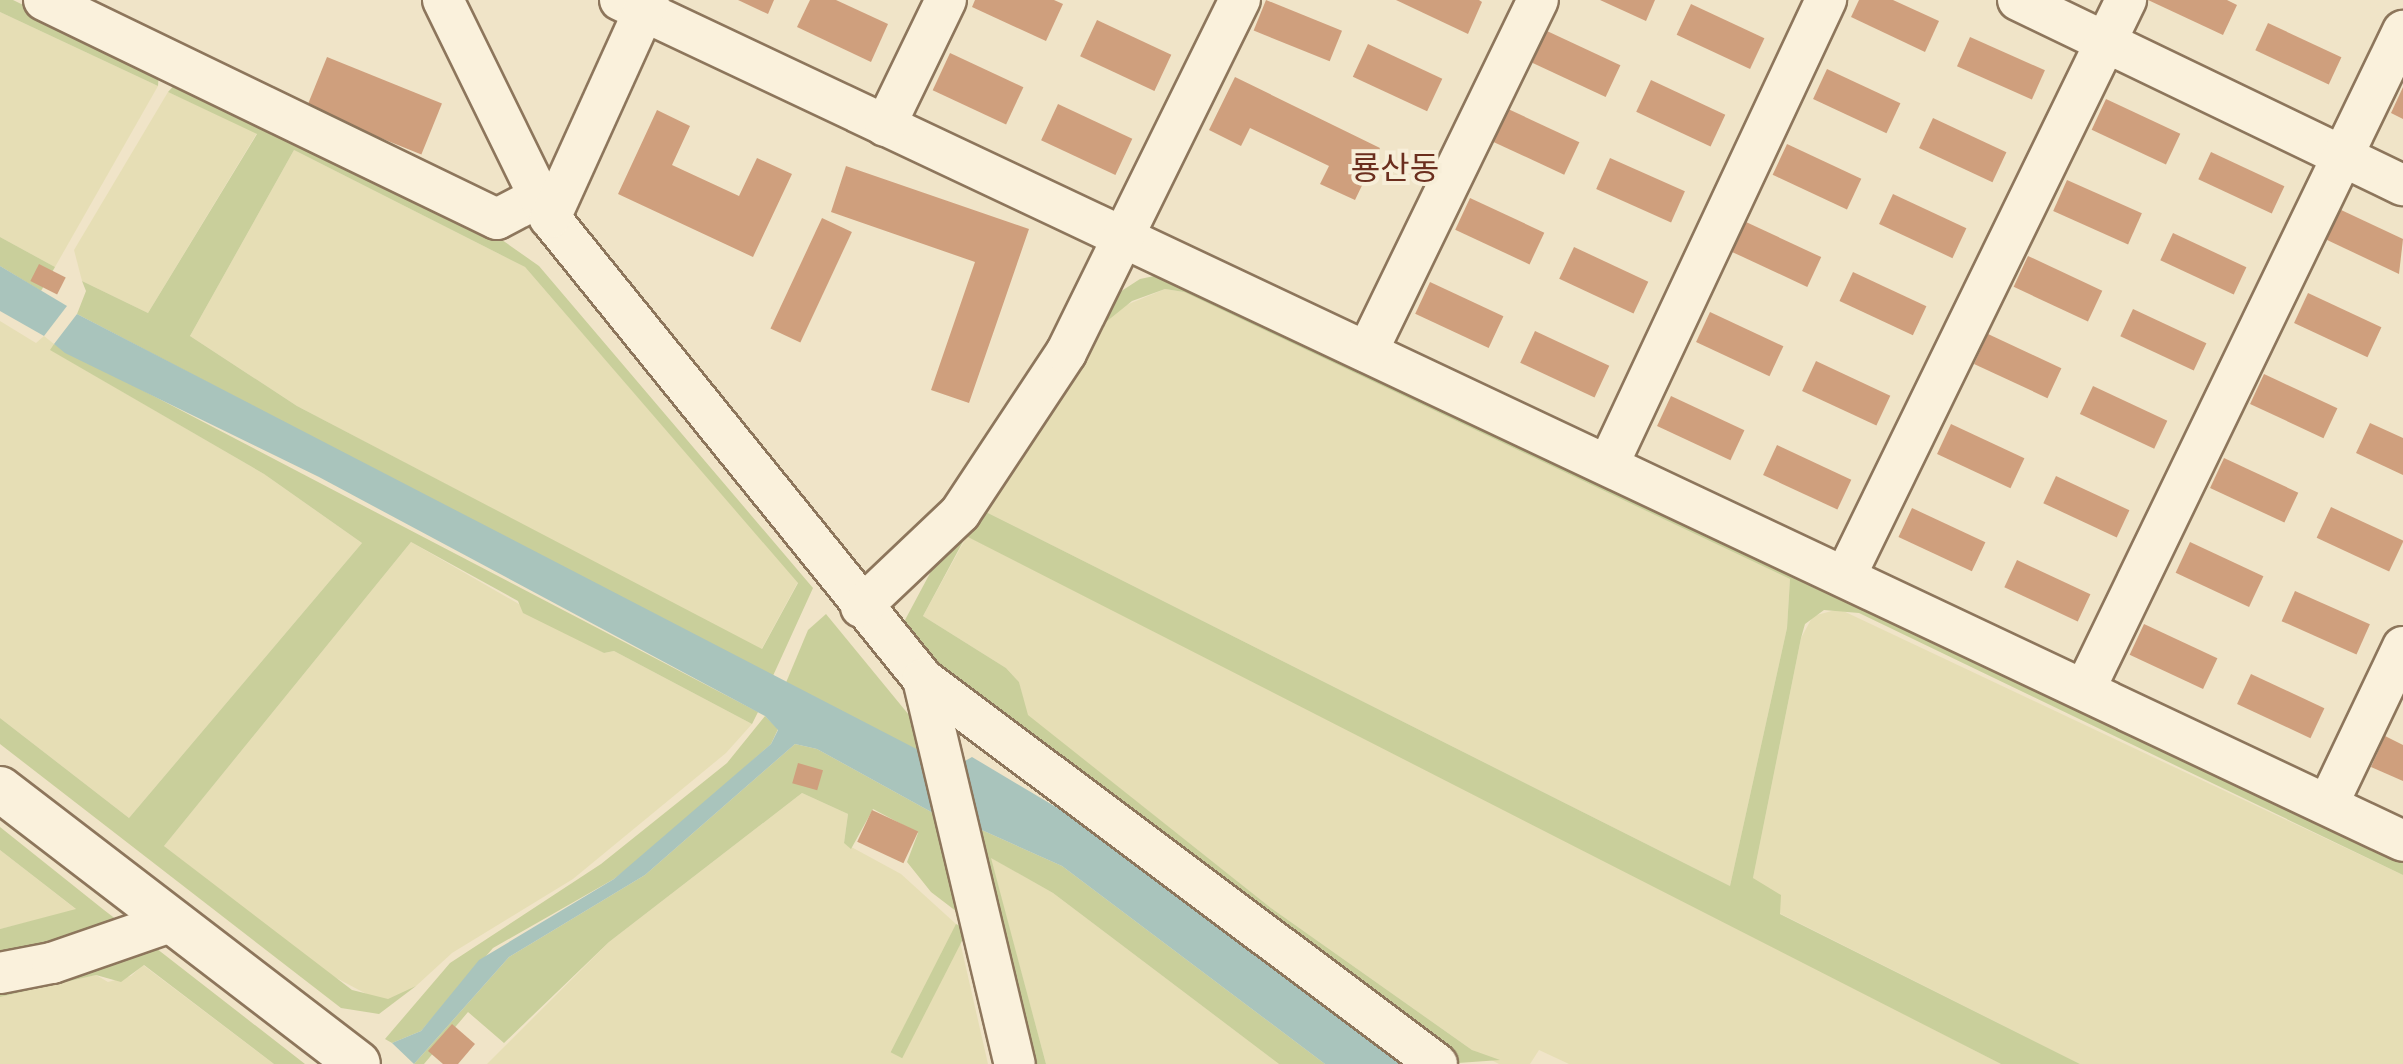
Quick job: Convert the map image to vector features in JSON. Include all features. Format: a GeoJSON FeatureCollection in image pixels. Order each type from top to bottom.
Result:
{"type":"FeatureCollection","features":[{"type":"Feature","properties":{"kind":"main road"},"geometry":{"type":"LineString","coordinates":[[0,789],[358,1064]]}},
{"type":"Feature","properties":{"kind":"street"},"geometry":{"type":"LineString","coordinates":[[44,0],[497,219],[544,208]]}},
{"type":"Feature","properties":{"kind":"street"},"geometry":{"type":"LineString","coordinates":[[443,0],[544,208],[861,607],[923,679],[1437,1064]]}},
{"type":"Feature","properties":{"kind":"street"},"geometry":{"type":"LineString","coordinates":[[885,126],[946,0]]}},
{"type":"Feature","properties":{"kind":"street"},"geometry":{"type":"LineString","coordinates":[[861,607],[960,513],[1066,353],[1126,238],[1240,0]]}},
{"type":"Feature","properties":{"kind":"street"},"geometry":{"type":"LineString","coordinates":[[1367,352],[1538,0]]}},
{"type":"Feature","properties":{"kind":"street"},"geometry":{"type":"LineString","coordinates":[[1608,465],[1826,0]]}},
{"type":"Feature","properties":{"kind":"street"},"geometry":{"type":"LineString","coordinates":[[2018,0],[2403,185]]}},
{"type":"Feature","properties":{"kind":"street"},"geometry":{"type":"LineString","coordinates":[[1845,577],[2126,0]]}},
{"type":"Feature","properties":{"kind":"street"},"geometry":{"type":"LineString","coordinates":[[544,208],[638,4],[885,126],[2403,841]]}},
{"type":"Feature","properties":{"kind":"street"},"geometry":{"type":"LineString","coordinates":[[2085,689],[2403,31]]}},
{"type":"Feature","properties":{"kind":"street"},"geometry":{"type":"LineString","coordinates":[[2328,804],[2403,647]]}},
{"type":"Feature","properties":{"kind":"street"},"geometry":{"type":"LineString","coordinates":[[923,679],[1015,1064]]}},
{"type":"Feature","properties":{"kind":"street"},"geometry":{"type":"LineString","coordinates":[[0,973],[52,963],[173,921]]}},
{"type":"Feature","properties":{"kind":"shaded area"},"geometry":{"type":"Polygon","coordinates":[[[0,12],[158,86],[55,267],[0,237],[0,12]]]}},
{"type":"Feature","properties":{"kind":"shaded area"},"geometry":{"type":"Polygon","coordinates":[[[168,92],[257,133],[148,313],[82,281],[74,250],[168,92]]]}},
{"type":"Feature","properties":{"kind":"shaded area"},"geometry":{"type":"Polygon","coordinates":[[[294,150],[525,267],[798,582],[761,650],[297,406],[190,336],[294,150]]]}},
{"type":"Feature","properties":{"kind":"shaded area"},"geometry":{"type":"Polygon","coordinates":[[[1165,289],[1184,292],[1790,579],[1787,628],[1730,886],[974,506],[1075,347],[1119,308],[1165,289]]]}},
{"type":"Feature","properties":{"kind":"shaded area"},"geometry":{"type":"Polygon","coordinates":[[[0,321],[36,343],[44,336],[54,344],[51,350],[264,474],[362,543],[129,818],[0,718],[0,321]]]}},
{"type":"Feature","properties":{"kind":"shaded area"},"geometry":{"type":"Polygon","coordinates":[[[967,536],[2001,1064],[1569,1064],[1539,1050],[1530,1064],[1499,1064],[1472,1050],[1271,908],[1027,715],[1019,682],[1006,668],[923,616],[967,536]]]}},
{"type":"Feature","properties":{"kind":"shaded area"},"geometry":{"type":"Polygon","coordinates":[[[411,542],[604,653],[614,651],[752,724],[726,753],[573,879],[452,953],[416,986],[395,999],[376,999],[323,971],[164,846],[411,542]]]}},
{"type":"Feature","properties":{"kind":"shaded area"},"geometry":{"type":"Polygon","coordinates":[[[1839,609],[2403,875],[2403,1064],[2080,1064],[1779,913],[1753,878],[1801,638],[1813,616],[1839,609]]]}},
{"type":"Feature","properties":{"kind":"shaded area"},"geometry":{"type":"Polygon","coordinates":[[[802,793],[848,814],[844,843],[901,874],[956,924],[988,1064],[487,1064],[609,942],[802,793]]]}},
{"type":"Feature","properties":{"kind":"shaded area"},"geometry":{"type":"Polygon","coordinates":[[[0,850],[77,910],[0,929],[0,850]]]}},
{"type":"Feature","properties":{"kind":"shaded area"},"geometry":{"type":"Polygon","coordinates":[[[990,857],[1053,893],[1279,1064],[1046,1064],[990,857]]]}},
{"type":"Feature","properties":{"kind":"shaded area"},"geometry":{"type":"Polygon","coordinates":[[[143,965],[274,1064],[0,1064],[0,997],[96,975],[108,982],[131,976],[143,965]]]}},
{"type":"Feature","properties":{"kind":"green space"},"geometry":{"type":"Polygon","coordinates":[[[0,0],[13,0],[159,71],[158,86],[0,12],[0,0]]]}},
{"type":"Feature","properties":{"kind":"green space"},"geometry":{"type":"Polygon","coordinates":[[[179,80],[495,235],[539,266],[813,588],[772,678],[77,314],[86,291],[82,281],[148,313],[257,134],[168,92],[179,80]],[[294,150],[190,336],[297,406],[762,649],[798,583],[525,267],[294,150]]]}},
{"type":"Feature","properties":{"kind":"green space"},"geometry":{"type":"Polygon","coordinates":[[[0,237],[55,267],[41,291],[0,266],[0,237]]]}},
{"type":"Feature","properties":{"kind":"green space"},"geometry":{"type":"Polygon","coordinates":[[[1159,275],[2403,860],[2403,875],[1859,613],[1824,610],[1805,624],[1801,638],[1753,878],[1781,895],[1780,914],[2080,1064],[2001,1064],[966,536],[923,616],[1006,668],[1019,682],[1028,715],[1271,908],[1472,1050],[1500,1060],[1444,1064],[931,678],[905,620],[952,532],[974,506],[1730,886],[1787,628],[1790,579],[1184,292],[1165,289],[1132,301],[1075,347],[1106,301],[1140,279],[1159,275]]]}},
{"type":"Feature","properties":{"kind":"green space"},"geometry":{"type":"Polygon","coordinates":[[[54,344],[758,712],[752,724],[614,651],[604,653],[523,613],[518,601],[411,542],[164,846],[352,990],[388,999],[416,986],[379,1014],[341,1008],[0,744],[0,718],[129,818],[362,543],[264,474],[50,350],[54,344]]]}},
{"type":"Feature","properties":{"kind":"green space"},"geometry":{"type":"Polygon","coordinates":[[[826,614],[918,726],[932,757],[785,685],[808,630],[826,614]]]}},
{"type":"Feature","properties":{"kind":"green space"},"geometry":{"type":"Polygon","coordinates":[[[765,716],[778,729],[771,744],[656,846],[614,879],[493,948],[421,1031],[392,1043],[385,1039],[450,963],[601,864],[727,763],[765,716]]]}},
{"type":"Feature","properties":{"kind":"green space"},"geometry":{"type":"Polygon","coordinates":[[[795,744],[817,749],[944,819],[965,918],[931,892],[907,862],[918,833],[873,809],[851,849],[844,843],[848,814],[802,793],[609,942],[504,1043],[468,1012],[424,1064],[414,1064],[509,957],[645,875],[795,744]]]}},
{"type":"Feature","properties":{"kind":"green space"},"geometry":{"type":"Polygon","coordinates":[[[0,827],[117,920],[0,962],[0,929],[76,909],[0,850],[0,827]]]}},
{"type":"Feature","properties":{"kind":"green space"},"geometry":{"type":"Polygon","coordinates":[[[975,827],[1062,866],[1325,1064],[1279,1064],[1053,893],[991,858],[1046,1064],[1030,1064],[975,827]]]}},
{"type":"Feature","properties":{"kind":"green space"},"geometry":{"type":"Polygon","coordinates":[[[956,924],[968,930],[902,1058],[891,1052],[956,924]]]}},
{"type":"Feature","properties":{"kind":"green space"},"geometry":{"type":"Polygon","coordinates":[[[152,945],[305,1064],[274,1064],[144,965],[121,982],[96,975],[0,997],[0,981],[152,945]]]}},
{"type":"Feature","properties":{"kind":"water"},"geometry":{"type":"Polygon","coordinates":[[[0,266],[67,306],[44,336],[0,311],[0,266]]]}},
{"type":"Feature","properties":{"kind":"water"},"geometry":{"type":"Polygon","coordinates":[[[77,314],[932,757],[944,819],[817,749],[795,744],[645,875],[509,957],[414,1064],[392,1043],[421,1031],[479,960],[614,879],[771,744],[778,730],[765,716],[319,477],[65,353],[54,344],[77,314]]]}},
{"type":"Feature","properties":{"kind":"water"},"geometry":{"type":"Polygon","coordinates":[[[972,757],[1071,816],[1401,1064],[1325,1064],[1062,866],[975,827],[963,762],[972,757]]]}},
{"type":"Feature","properties":{"kind":"building"},"geometry":{"type":"Polygon","coordinates":[[[738,0],[774,0],[768,14],[738,0]]]}},
{"type":"Feature","properties":{"kind":"building"},"geometry":{"type":"Polygon","coordinates":[[[810,0],[836,0],[888,24],[871,62],[797,27],[810,0]]]}},
{"type":"Feature","properties":{"kind":"building"},"geometry":{"type":"Polygon","coordinates":[[[975,0],[1054,0],[1063,4],[1046,41],[972,7],[975,0]]]}},
{"type":"Feature","properties":{"kind":"building"},"geometry":{"type":"Polygon","coordinates":[[[1266,0],[1342,31],[1330,61],[1254,31],[1266,0]]]}},
{"type":"Feature","properties":{"kind":"building"},"geometry":{"type":"Polygon","coordinates":[[[1396,0],[1479,0],[1482,2],[1468,34],[1396,0]]]}},
{"type":"Feature","properties":{"kind":"building"},"geometry":{"type":"Polygon","coordinates":[[[1600,0],[1655,0],[1646,21],[1600,0]]]}},
{"type":"Feature","properties":{"kind":"building"},"geometry":{"type":"Polygon","coordinates":[[[1859,0],[1893,0],[1939,21],[1925,52],[1851,17],[1859,0]]]}},
{"type":"Feature","properties":{"kind":"building"},"geometry":{"type":"Polygon","coordinates":[[[2148,0],[2227,0],[2237,5],[2223,35],[2148,0]]]}},
{"type":"Feature","properties":{"kind":"building"},"geometry":{"type":"Polygon","coordinates":[[[1691,4],[1764,38],[1750,69],[1677,35],[1691,4]]]}},
{"type":"Feature","properties":{"kind":"building"},"geometry":{"type":"Polygon","coordinates":[[[1097,20],[1171,55],[1154,91],[1080,56],[1097,20]]]}},
{"type":"Feature","properties":{"kind":"building"},"geometry":{"type":"Polygon","coordinates":[[[2268,23],[2341,57],[2329,84],[2255,50],[2268,23]]]}},
{"type":"Feature","properties":{"kind":"building"},"geometry":{"type":"Polygon","coordinates":[[[1547,31],[1620,65],[1606,97],[1532,63],[1547,31]]]}},
{"type":"Feature","properties":{"kind":"building"},"geometry":{"type":"Polygon","coordinates":[[[1970,37],[2045,70],[2032,100],[1957,66],[1970,37]]]}},
{"type":"Feature","properties":{"kind":"building"},"geometry":{"type":"Polygon","coordinates":[[[1368,44],[1442,79],[1427,111],[1353,77],[1368,44]]]}},
{"type":"Feature","properties":{"kind":"building"},"geometry":{"type":"Polygon","coordinates":[[[950,53],[1023,87],[1006,124],[933,90],[950,53]]]}},
{"type":"Feature","properties":{"kind":"building"},"geometry":{"type":"Polygon","coordinates":[[[327,57],[442,103],[421,154],[306,108],[327,57]]]}},
{"type":"Feature","properties":{"kind":"building"},"geometry":{"type":"Polygon","coordinates":[[[1827,69],[1900,103],[1886,133],[1813,99],[1827,69]]]}},
{"type":"Feature","properties":{"kind":"building"},"geometry":{"type":"Polygon","coordinates":[[[1235,77],[1380,148],[1355,200],[1320,184],[1329,166],[1250,128],[1241,146],[1209,130],[1235,77]]]}},
{"type":"Feature","properties":{"kind":"building"},"geometry":{"type":"Polygon","coordinates":[[[1651,80],[1725,115],[1711,146],[1636,112],[1651,80]]]}},
{"type":"Feature","properties":{"kind":"building"},"geometry":{"type":"Polygon","coordinates":[[[2403,87],[2403,119],[2391,113],[2403,87]]]}},
{"type":"Feature","properties":{"kind":"building"},"geometry":{"type":"Polygon","coordinates":[[[2106,99],[2180,134],[2166,164],[2092,130],[2106,99]]]}},
{"type":"Feature","properties":{"kind":"building"},"geometry":{"type":"Polygon","coordinates":[[[1058,104],[1132,139],[1115,175],[1041,140],[1058,104]]]}},
{"type":"Feature","properties":{"kind":"building"},"geometry":{"type":"Polygon","coordinates":[[[1506,108],[1579,142],[1564,175],[1491,141],[1506,108]]]}},
{"type":"Feature","properties":{"kind":"building"},"geometry":{"type":"Polygon","coordinates":[[[657,110],[690,126],[672,165],[739,196],[757,158],[792,174],[753,257],[618,194],[657,110]]]}},
{"type":"Feature","properties":{"kind":"building"},"geometry":{"type":"Polygon","coordinates":[[[1933,118],[2006,152],[1992,182],[1919,148],[1933,118]]]}},
{"type":"Feature","properties":{"kind":"building"},"geometry":{"type":"Polygon","coordinates":[[[1787,144],[1861,179],[1847,209],[1773,175],[1787,144]]]}},
{"type":"Feature","properties":{"kind":"building"},"geometry":{"type":"Polygon","coordinates":[[[2211,152],[2284,186],[2272,213],[2198,179],[2211,152]]]}},
{"type":"Feature","properties":{"kind":"building"},"geometry":{"type":"Polygon","coordinates":[[[1610,158],[1685,191],[1671,222],[1596,189],[1610,158]]]}},
{"type":"Feature","properties":{"kind":"building"},"geometry":{"type":"Polygon","coordinates":[[[846,166],[1029,229],[969,403],[931,390],[975,262],[831,212],[846,166]]]}},
{"type":"Feature","properties":{"kind":"building"},"geometry":{"type":"Polygon","coordinates":[[[2067,180],[2142,213],[2128,244],[2053,211],[2067,180]]]}},
{"type":"Feature","properties":{"kind":"building"},"geometry":{"type":"Polygon","coordinates":[[[1893,194],[1966,228],[1952,258],[1879,224],[1893,194]]]}},
{"type":"Feature","properties":{"kind":"building"},"geometry":{"type":"Polygon","coordinates":[[[1470,198],[1544,233],[1530,264],[1455,230],[1470,198]]]}},
{"type":"Feature","properties":{"kind":"building"},"geometry":{"type":"Polygon","coordinates":[[[2339,209],[2403,239],[2399,274],[2325,239],[2339,209]]]}},
{"type":"Feature","properties":{"kind":"building"},"geometry":{"type":"Polygon","coordinates":[[[822,218],[852,232],[800,343],[770,329],[822,218]]]}},
{"type":"Feature","properties":{"kind":"building"},"geometry":{"type":"Polygon","coordinates":[[[1746,222],[1821,257],[1807,287],[1732,252],[1746,222]]]}},
{"type":"Feature","properties":{"kind":"building"},"geometry":{"type":"Polygon","coordinates":[[[2173,233],[2246,267],[2234,294],[2160,260],[2173,233]]]}},
{"type":"Feature","properties":{"kind":"building"},"geometry":{"type":"Polygon","coordinates":[[[1574,247],[1648,282],[1634,313],[1559,279],[1574,247]]]}},
{"type":"Feature","properties":{"kind":"building"},"geometry":{"type":"Polygon","coordinates":[[[2028,256],[2102,291],[2088,321],[2014,287],[2028,256]]]}},
{"type":"Feature","properties":{"kind":"building"},"geometry":{"type":"Polygon","coordinates":[[[39,264],[66,278],[57,295],[30,281],[39,264]]]}},
{"type":"Feature","properties":{"kind":"building"},"geometry":{"type":"Polygon","coordinates":[[[1853,272],[1926,306],[1913,335],[1839,301],[1853,272]]]}},
{"type":"Feature","properties":{"kind":"building"},"geometry":{"type":"Polygon","coordinates":[[[1430,282],[1503,316],[1489,348],[1415,314],[1430,282]]]}},
{"type":"Feature","properties":{"kind":"building"},"geometry":{"type":"Polygon","coordinates":[[[2308,293],[2381,327],[2367,357],[2294,323],[2308,293]]]}},
{"type":"Feature","properties":{"kind":"building"},"geometry":{"type":"Polygon","coordinates":[[[2133,309],[2206,343],[2194,370],[2120,336],[2133,309]]]}},
{"type":"Feature","properties":{"kind":"building"},"geometry":{"type":"Polygon","coordinates":[[[1710,312],[1783,346],[1769,376],[1696,342],[1710,312]]]}},
{"type":"Feature","properties":{"kind":"building"},"geometry":{"type":"Polygon","coordinates":[[[1535,331],[1609,366],[1595,397],[1520,363],[1535,331]]]}},
{"type":"Feature","properties":{"kind":"building"},"geometry":{"type":"Polygon","coordinates":[[[1988,334],[2061,368],[2047,398],[1974,364],[1988,334]]]}},
{"type":"Feature","properties":{"kind":"building"},"geometry":{"type":"Polygon","coordinates":[[[1816,361],[1890,396],[1876,426],[1802,391],[1816,361]]]}},
{"type":"Feature","properties":{"kind":"building"},"geometry":{"type":"Polygon","coordinates":[[[2264,374],[2337,408],[2323,438],[2250,404],[2264,374]]]}},
{"type":"Feature","properties":{"kind":"building"},"geometry":{"type":"Polygon","coordinates":[[[2093,386],[2167,421],[2154,449],[2080,414],[2093,386]]]}},
{"type":"Feature","properties":{"kind":"building"},"geometry":{"type":"Polygon","coordinates":[[[1671,396],[1744,430],[1730,460],[1657,426],[1671,396]]]}},
{"type":"Feature","properties":{"kind":"building"},"geometry":{"type":"Polygon","coordinates":[[[2370,423],[2403,438],[2403,475],[2356,453],[2370,423]]]}},
{"type":"Feature","properties":{"kind":"building"},"geometry":{"type":"Polygon","coordinates":[[[1951,424],[2024,458],[2010,488],[1937,454],[1951,424]]]}},
{"type":"Feature","properties":{"kind":"building"},"geometry":{"type":"Polygon","coordinates":[[[1777,445],[1851,480],[1837,510],[1763,475],[1777,445]]]}},
{"type":"Feature","properties":{"kind":"building"},"geometry":{"type":"Polygon","coordinates":[[[2224,458],[2298,493],[2284,523],[2210,488],[2224,458]]]}},
{"type":"Feature","properties":{"kind":"building"},"geometry":{"type":"Polygon","coordinates":[[[2056,476],[2129,510],[2117,537],[2043,503],[2056,476]]]}},
{"type":"Feature","properties":{"kind":"building"},"geometry":{"type":"Polygon","coordinates":[[[2331,507],[2403,541],[2389,572],[2317,538],[2331,507]]]}},
{"type":"Feature","properties":{"kind":"building"},"geometry":{"type":"Polygon","coordinates":[[[1912,508],[1985,542],[1972,571],[1898,537],[1912,508]]]}},
{"type":"Feature","properties":{"kind":"building"},"geometry":{"type":"Polygon","coordinates":[[[2190,542],[2263,576],[2249,607],[2176,573],[2190,542]]]}},
{"type":"Feature","properties":{"kind":"building"},"geometry":{"type":"Polygon","coordinates":[[[2017,560],[2090,594],[2078,621],[2004,587],[2017,560]]]}},
{"type":"Feature","properties":{"kind":"building"},"geometry":{"type":"Polygon","coordinates":[[[2295,591],[2370,624],[2356,654],[2282,621],[2295,591]]]}},
{"type":"Feature","properties":{"kind":"building"},"geometry":{"type":"Polygon","coordinates":[[[2144,624],[2217,658],[2203,689],[2130,655],[2144,624]]]}},
{"type":"Feature","properties":{"kind":"building"},"geometry":{"type":"Polygon","coordinates":[[[2251,674],[2324,708],[2310,738],[2237,704],[2251,674]]]}},
{"type":"Feature","properties":{"kind":"building"},"geometry":{"type":"Polygon","coordinates":[[[2385,736],[2403,745],[2403,781],[2371,767],[2385,736]]]}},
{"type":"Feature","properties":{"kind":"building"},"geometry":{"type":"Polygon","coordinates":[[[798,763],[823,770],[817,790],[792,783],[798,763]]]}},
{"type":"Feature","properties":{"kind":"building"},"geometry":{"type":"Polygon","coordinates":[[[872,810],[918,832],[903,863],[857,842],[872,810]]]}},
{"type":"Feature","properties":{"kind":"building"},"geometry":{"type":"Polygon","coordinates":[[[452,1024],[475,1044],[458,1064],[443,1064],[428,1051],[452,1024]]]}},
{"type":"Feature","properties":{"kind":"district","name":"룡산동"},"geometry":{"type":"Point","coordinates":[1395,167]}}]}
